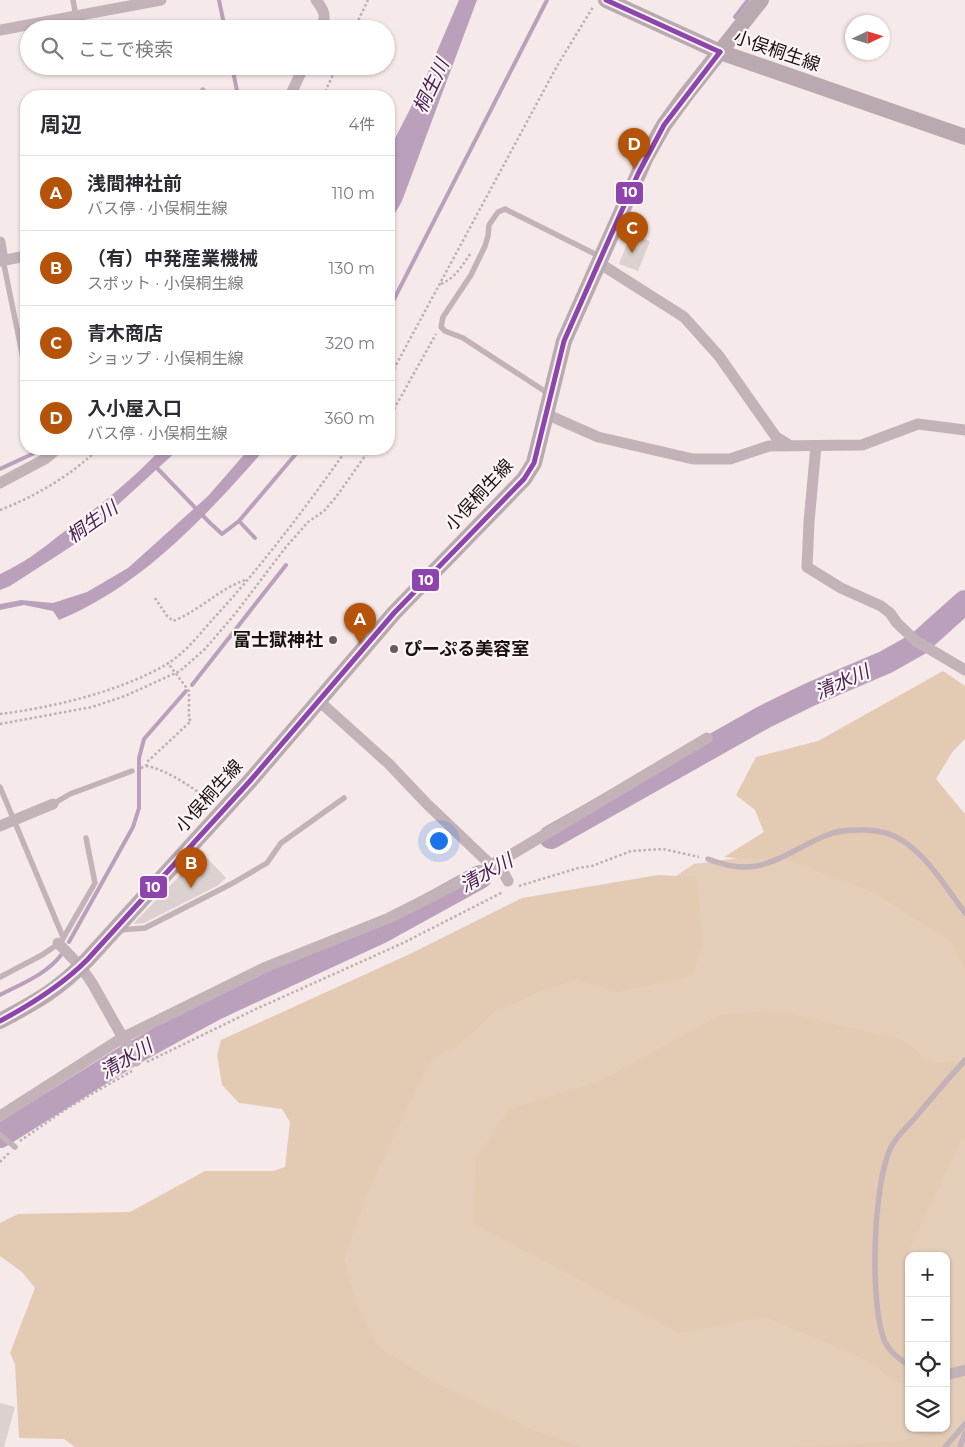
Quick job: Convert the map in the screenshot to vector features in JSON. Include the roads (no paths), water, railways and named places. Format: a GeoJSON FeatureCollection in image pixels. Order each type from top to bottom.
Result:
{"type":"FeatureCollection","features":[{"type":"Feature","properties":{"kind":"main road"},"geometry":{"type":"LineString","coordinates":[[601,1],[720,52],[762,0]]}},
{"type":"Feature","properties":{"kind":"main road","name":"小俣桐生線"},"geometry":{"type":"LineString","coordinates":[[0,1021],[47,995],[70,978],[223,811],[394,613],[524,479],[534,463],[564,341],[638,174],[655,141],[685,96],[720,52],[965,137]]}},
{"type":"Feature","properties":{"kind":"street"},"geometry":{"type":"LineString","coordinates":[[54,20],[161,0]]}},
{"type":"Feature","properties":{"kind":"street"},"geometry":{"type":"LineString","coordinates":[[316,0],[324,13],[324,20]]}},
{"type":"Feature","properties":{"kind":"street"},"geometry":{"type":"LineString","coordinates":[[0,30],[20,26]]}},
{"type":"Feature","properties":{"kind":"street"},"geometry":{"type":"LineString","coordinates":[[293,90],[300,75]]}},
{"type":"Feature","properties":{"kind":"street"},"geometry":{"type":"LineString","coordinates":[[0,242],[1,261],[20,257]]}},
{"type":"Feature","properties":{"kind":"street"},"geometry":{"type":"LineString","coordinates":[[600,260],[684,317],[719,356],[776,437],[791,446]]}},
{"type":"Feature","properties":{"kind":"street"},"geometry":{"type":"LineString","coordinates":[[546,414],[598,437],[692,459],[730,459],[769,446],[862,445],[918,424],[965,430]]}},
{"type":"Feature","properties":{"kind":"street"},"geometry":{"type":"LineString","coordinates":[[816,446],[807,567],[841,588],[881,606],[916,641],[965,670]]}},
{"type":"Feature","properties":{"kind":"street"},"geometry":{"type":"LineString","coordinates":[[0,483],[40,455]]}},
{"type":"Feature","properties":{"kind":"street"},"geometry":{"type":"LineString","coordinates":[[319,701],[389,764],[427,804],[494,864],[509,885]]}},
{"type":"Feature","properties":{"kind":"street"},"geometry":{"type":"LineString","coordinates":[[0,1116],[123,1041],[266,967],[389,918],[494,864],[707,738]]}},
{"type":"Feature","properties":{"kind":"street"},"geometry":{"type":"LineString","coordinates":[[0,826],[53,804]]}},
{"type":"Feature","properties":{"kind":"street"},"geometry":{"type":"LineString","coordinates":[[61,940],[92,982],[123,1041],[136,1061]]}},
{"type":"Feature","properties":{"kind":"street"},"geometry":{"type":"LineString","coordinates":[[950,1374],[965,1370]]}},
{"type":"Feature","properties":{"kind":"lane"},"geometry":{"type":"LineString","coordinates":[[73,0],[76,16]]}},
{"type":"Feature","properties":{"kind":"lane"},"geometry":{"type":"LineString","coordinates":[[551,395],[463,338],[445,331],[441,327],[442,317],[471,275],[485,246],[489,225],[498,212],[505,209],[600,260]]}},
{"type":"Feature","properties":{"kind":"lane"},"geometry":{"type":"LineString","coordinates":[[1,261],[20,346]]}},
{"type":"Feature","properties":{"kind":"lane"},"geometry":{"type":"LineString","coordinates":[[53,804],[70,794],[132,771]]}},
{"type":"Feature","properties":{"kind":"lane"},"geometry":{"type":"LineString","coordinates":[[0,787],[61,940]]}},
{"type":"Feature","properties":{"kind":"lane"},"geometry":{"type":"LineString","coordinates":[[114,931],[145,928],[233,883],[267,863],[281,843],[344,798]]}},
{"type":"Feature","properties":{"kind":"lane"},"geometry":{"type":"LineString","coordinates":[[708,859],[729,866],[756,866],[785,856],[830,834],[846,830],[879,831],[892,834],[920,855],[965,913]]}},
{"type":"Feature","properties":{"kind":"lane"},"geometry":{"type":"LineString","coordinates":[[0,977],[42,955],[61,940],[91,892],[95,883],[86,838]]}},
{"type":"Feature","properties":{"kind":"lane"},"geometry":{"type":"LineString","coordinates":[[905,1363],[890,1350],[882,1331],[878,1312],[875,1263],[879,1186],[886,1159],[895,1140],[965,1060]]}},
{"type":"Feature","properties":{"kind":"lane"},"geometry":{"type":"LineString","coordinates":[[0,1135],[15,1147]]}},
{"type":"Feature","properties":{"kind":"lane"},"geometry":{"type":"LineString","coordinates":[[945,1447],[965,1424]]}},
{"type":"Feature","properties":{"kind":"lane"},"geometry":{"type":"LineString","coordinates":[[960,1447],[965,1433]]}},
{"type":"Feature","properties":{"kind":"water","name":"桐生川"},"geometry":{"type":"Polygon","coordinates":[[[459,0],[477,0],[402,201],[395,213],[395,138],[423,84],[459,0]]]}},
{"type":"Feature","properties":{"kind":"water","name":"桐生川"},"geometry":{"type":"Polygon","coordinates":[[[156,455],[172,455],[75,544],[10,586],[0,590],[0,574],[32,556],[88,514],[156,455]]]}},
{"type":"Feature","properties":{"kind":"water"},"geometry":{"type":"Polygon","coordinates":[[[244,455],[260,455],[220,499],[171,546],[118,588],[89,606],[59,620],[53,611],[24,605],[0,610],[0,604],[21,600],[53,603],[87,592],[128,568],[208,496],[244,455]]]}},
{"type":"Feature","properties":{"kind":"waterway"},"geometry":{"type":"LineString","coordinates":[[219,0],[223,20]]}},
{"type":"Feature","properties":{"kind":"waterway"},"geometry":{"type":"LineString","coordinates":[[395,297],[547,0]]}},
{"type":"Feature","properties":{"kind":"waterway"},"geometry":{"type":"LineString","coordinates":[[735,17],[748,0]]}},
{"type":"Feature","properties":{"kind":"waterway"},"geometry":{"type":"LineString","coordinates":[[234,75],[237,90]]}},
{"type":"Feature","properties":{"kind":"waterway"},"geometry":{"type":"LineString","coordinates":[[0,469],[30,455]]}},
{"type":"Feature","properties":{"kind":"waterway"},"geometry":{"type":"LineString","coordinates":[[255,538],[239,521],[295,455]]}},
{"type":"Feature","properties":{"kind":"waterway"},"geometry":{"type":"LineString","coordinates":[[156,467],[222,534],[239,521]]}},
{"type":"Feature","properties":{"kind":"waterway"},"geometry":{"type":"LineString","coordinates":[[192,685],[286,565]]}},
{"type":"Feature","properties":{"kind":"waterway","name":"清水川"},"geometry":{"type":"LineString","coordinates":[[551,837],[764,717],[811,694],[886,662],[918,644],[965,602]]}},
{"type":"Feature","properties":{"kind":"waterway"},"geometry":{"type":"LineString","coordinates":[[69,942],[133,827],[139,808],[139,758],[144,739],[186,691]]}},
{"type":"Feature","properties":{"kind":"waterway","name":"清水川"},"geometry":{"type":"LineString","coordinates":[[0,1136],[128,1056],[175,1030],[218,1007],[382,931],[480,877]]}},
{"type":"Feature","properties":{"kind":"waterway"},"geometry":{"type":"LineString","coordinates":[[0,995],[25,983],[49,968],[61,955]]}},
{"type":"Feature","properties":{"kind":"place","name":"入小屋入口"},"geometry":{"type":"Point","coordinates":[634,169]}},
{"type":"Feature","properties":{"kind":"place","name":"青木商店"},"geometry":{"type":"Point","coordinates":[632,253]}},
{"type":"Feature","properties":{"kind":"place","name":"富士獄神社"},"geometry":{"type":"Point","coordinates":[333,640]}},
{"type":"Feature","properties":{"kind":"place","name":"浅間神社前"},"geometry":{"type":"Point","coordinates":[360,644]}},
{"type":"Feature","properties":{"kind":"place","name":"ぴーぷる美容室"},"geometry":{"type":"Point","coordinates":[394,649]}},
{"type":"Feature","properties":{"kind":"place","name":"（有）中発産業機械"},"geometry":{"type":"Point","coordinates":[191,888]}}]}
